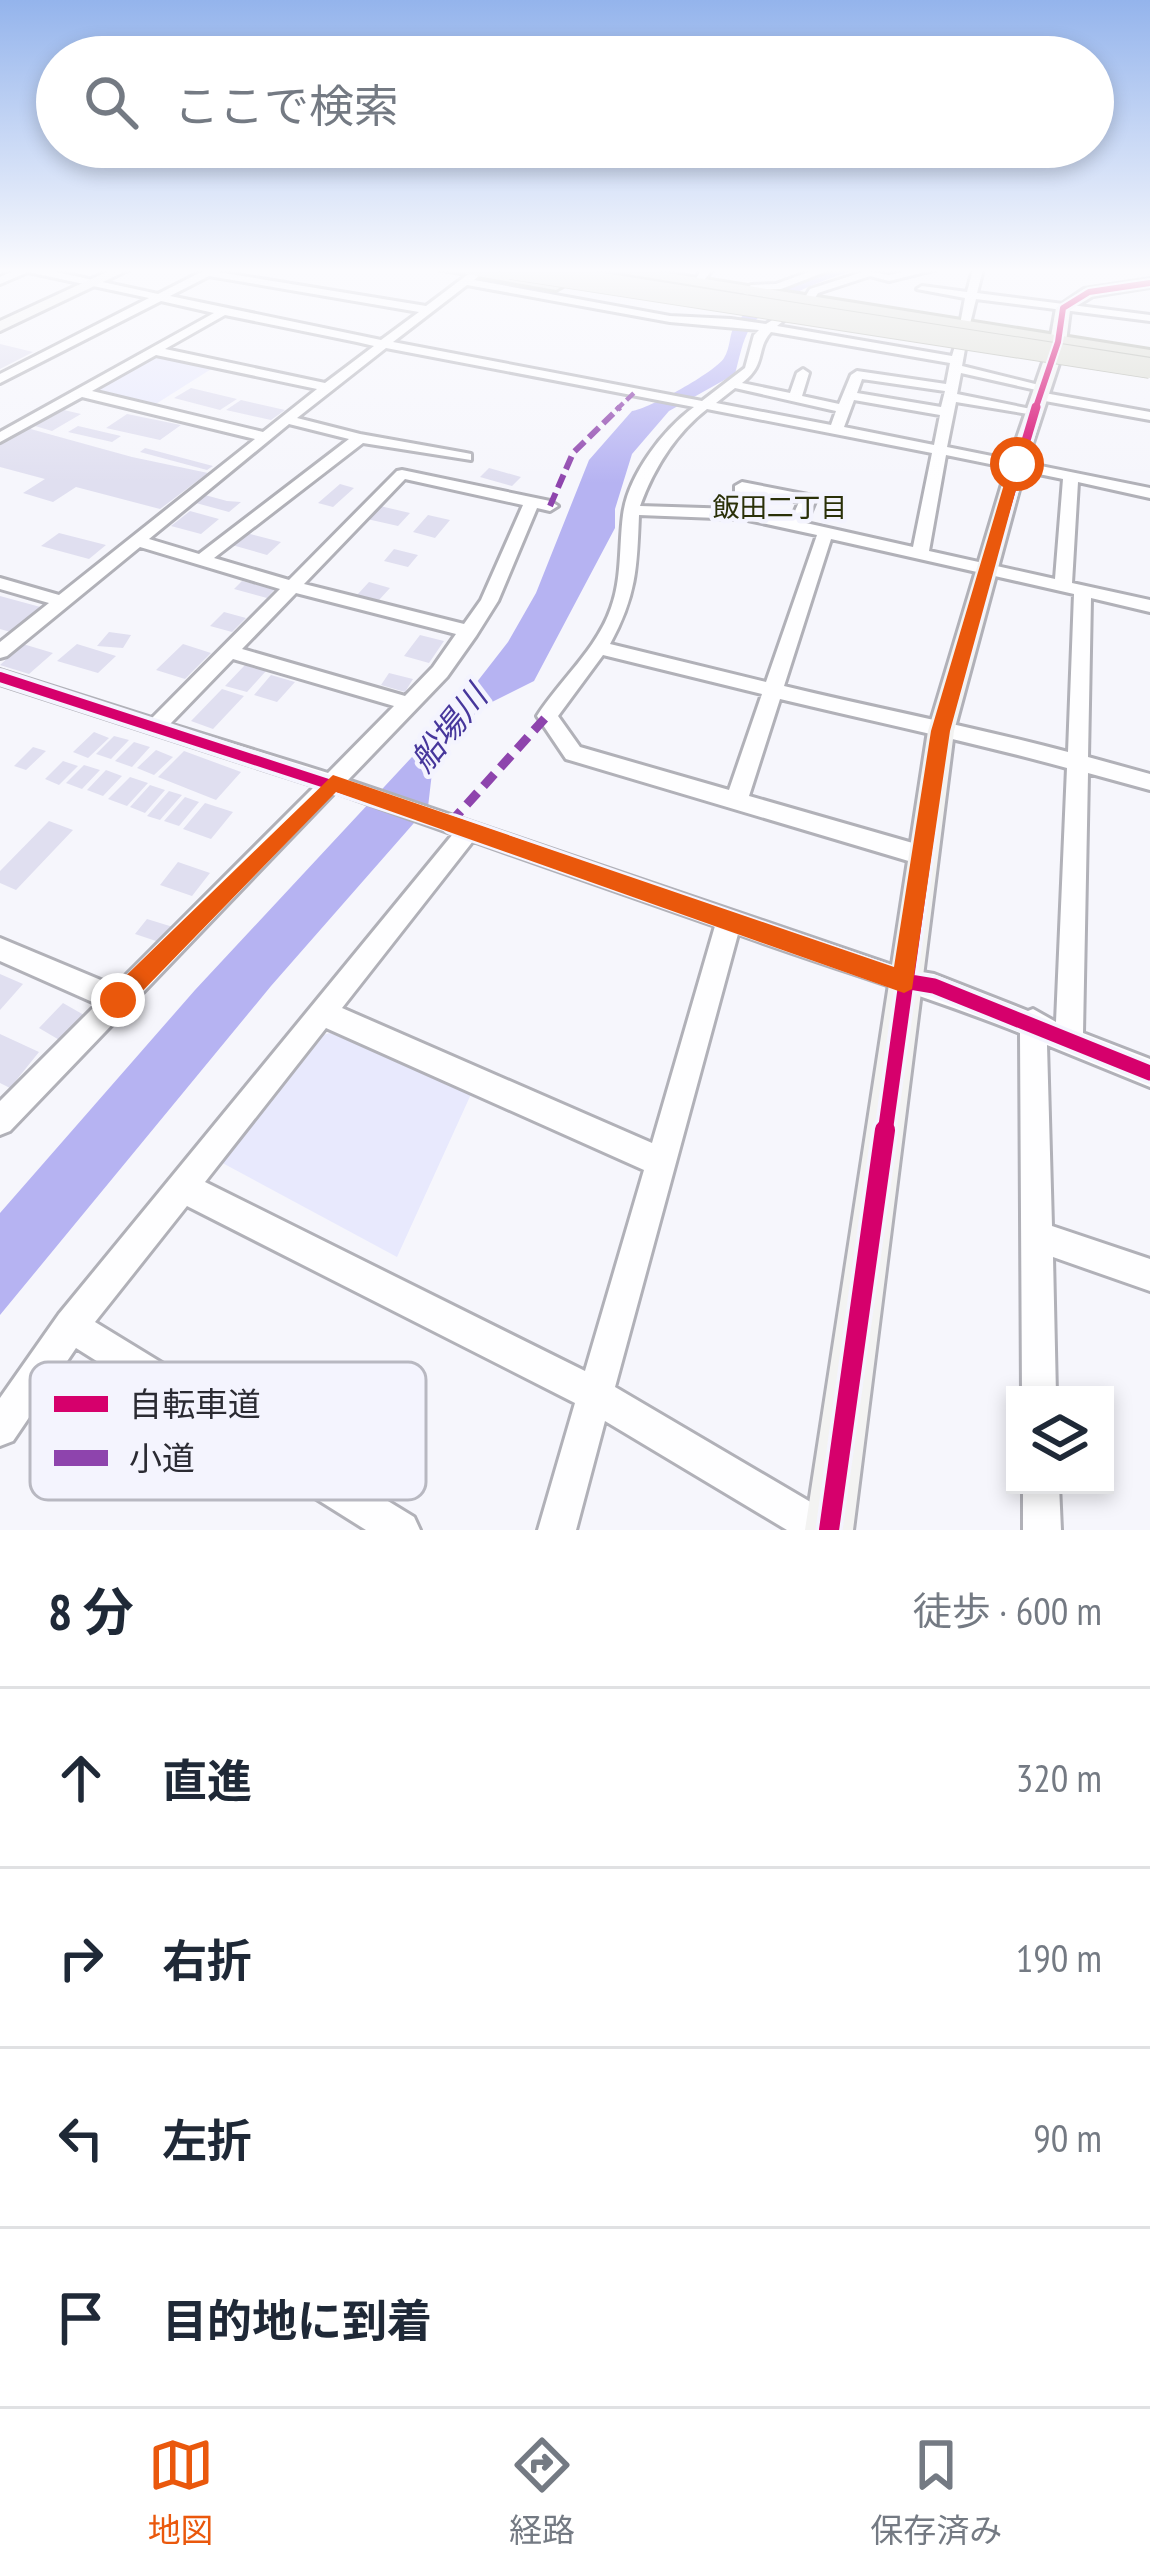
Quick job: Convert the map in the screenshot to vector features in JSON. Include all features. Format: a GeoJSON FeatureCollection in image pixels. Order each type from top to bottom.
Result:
{"type":"FeatureCollection","features":[{"type":"Feature","properties":{"kind":"highway"},"geometry":{"type":"LineString","coordinates":[[895,340],[958,350],[1054,351],[1149,363]]}},
{"type":"Feature","properties":{"kind":"highway"},"geometry":{"type":"LineString","coordinates":[[929,340],[958,350]]}},
{"type":"Feature","properties":{"kind":"highway"},"geometry":{"type":"LineString","coordinates":[[985,340],[1149,363]]}},
{"type":"Feature","properties":{"kind":"highway"},"geometry":{"type":"LineString","coordinates":[[1012,340],[1149,363]]}},
{"type":"Feature","properties":{"kind":"street"},"geometry":{"type":"LineString","coordinates":[[0,379],[75,340]]}},
{"type":"Feature","properties":{"kind":"street"},"geometry":{"type":"LineString","coordinates":[[0,438],[174,340]]}},
{"type":"Feature","properties":{"kind":"street"},"geometry":{"type":"LineString","coordinates":[[355,340],[837,427],[1150,493]]}},
{"type":"Feature","properties":{"kind":"street"},"geometry":{"type":"LineString","coordinates":[[0,652],[388,340]]}},
{"type":"Feature","properties":{"kind":"street"},"geometry":{"type":"LineString","coordinates":[[765,340],[751,370],[680,424],[643,478],[632,510],[620,609],[599,648],[548,716],[573,753],[922,855]]}},
{"type":"Feature","properties":{"kind":"street"},"geometry":{"type":"LineString","coordinates":[[920,555],[960,340]]}},
{"type":"Feature","properties":{"kind":"street"},"geometry":{"type":"LineString","coordinates":[[182,1186],[595,1395],[826,1530],[941,731],[1057,340]]}},
{"type":"Feature","properties":{"kind":"street"},"geometry":{"type":"LineString","coordinates":[[958,350],[1038,398]]}},
{"type":"Feature","properties":{"kind":"street"},"geometry":{"type":"LineString","coordinates":[[156,351],[326,387]]}},
{"type":"Feature","properties":{"kind":"street"},"geometry":{"type":"LineString","coordinates":[[795,399],[803,373]]}},
{"type":"Feature","properties":{"kind":"street"},"geometry":{"type":"LineString","coordinates":[[837,427],[857,375],[868,374],[949,399]]}},
{"type":"Feature","properties":{"kind":"street"},"geometry":{"type":"LineString","coordinates":[[736,385],[795,399],[845,402],[1038,398],[1150,416]]}},
{"type":"Feature","properties":{"kind":"street"},"geometry":{"type":"LineString","coordinates":[[82,393],[265,436]]}},
{"type":"Feature","properties":{"kind":"street"},"geometry":{"type":"LineString","coordinates":[[0,419],[23,425]]}},
{"type":"Feature","properties":{"kind":"street"},"geometry":{"type":"LineString","coordinates":[[288,420],[466,458]]}},
{"type":"Feature","properties":{"kind":"street"},"geometry":{"type":"LineString","coordinates":[[202,559],[360,438]]}},
{"type":"Feature","properties":{"kind":"street"},"geometry":{"type":"LineString","coordinates":[[0,1121],[410,704],[470,632],[540,504],[402,474],[156,725]]}},
{"type":"Feature","properties":{"kind":"street"},"geometry":{"type":"LineString","coordinates":[[1070,1038],[1075,762],[1071,476]]}},
{"type":"Feature","properties":{"kind":"street"},"geometry":{"type":"LineString","coordinates":[[743,514],[742,486],[808,499],[797,525]]}},
{"type":"Feature","properties":{"kind":"street"},"geometry":{"type":"LineString","coordinates":[[632,510],[743,514],[1150,606]]}},
{"type":"Feature","properties":{"kind":"street"},"geometry":{"type":"LineString","coordinates":[[736,802],[825,533]]}},
{"type":"Feature","properties":{"kind":"street"},"geometry":{"type":"LineString","coordinates":[[138,541],[470,632]]}},
{"type":"Feature","properties":{"kind":"street"},"geometry":{"type":"LineString","coordinates":[[0,584],[63,602]]}},
{"type":"Feature","properties":{"kind":"street"},"geometry":{"type":"LineString","coordinates":[[599,648],[1150,782]]}},
{"type":"Feature","properties":{"kind":"street"},"geometry":{"type":"LineString","coordinates":[[228,651],[410,704]]}},
{"type":"Feature","properties":{"kind":"street"},"geometry":{"type":"LineString","coordinates":[[0,677],[333,783],[904,981],[934,986],[1150,1073]]}},
{"type":"Feature","properties":{"kind":"street"},"geometry":{"type":"LineString","coordinates":[[46,1362],[322,1012],[459,827]]}},
{"type":"Feature","properties":{"kind":"street"},"geometry":{"type":"LineString","coordinates":[[557,1530],[729,921]]}},
{"type":"Feature","properties":{"kind":"street"},"geometry":{"type":"LineString","coordinates":[[0,949],[118,1000]]}},
{"type":"Feature","properties":{"kind":"street"},"geometry":{"type":"LineString","coordinates":[[322,1012],[661,1162]]}},
{"type":"Feature","properties":{"kind":"street"},"geometry":{"type":"LineString","coordinates":[[1033,1022],[1039,1386]]}},
{"type":"Feature","properties":{"kind":"street"},"geometry":{"type":"LineString","coordinates":[[1036,1236],[1150,1275]]}},
{"type":"Feature","properties":{"kind":"street"},"geometry":{"type":"LineString","coordinates":[[71,1326],[129,1362]]}},
{"type":"Feature","properties":{"kind":"street"},"geometry":{"type":"LineString","coordinates":[[0,1428],[30,1385]]}},
{"type":"Feature","properties":{"kind":"street"},"geometry":{"type":"LineString","coordinates":[[1041,1494],[1042,1530]]}},
{"type":"Feature","properties":{"kind":"street"},"geometry":{"type":"LineString","coordinates":[[352,1500],[401,1530]]}},
{"type":"Feature","properties":{"kind":"shaded area"},"geometry":{"type":"Polygon","coordinates":[[[153,354],[216,366],[151,407],[93,392],[153,354]]]}},
{"type":"Feature","properties":{"kind":"shaded area"},"geometry":{"type":"Polygon","coordinates":[[[330,1033],[472,1092],[397,1257],[215,1159],[316,1037],[330,1033]]]}},
{"type":"Feature","properties":{"kind":"water","name":"船場川"},"geometry":{"type":"Polygon","coordinates":[[[730,340],[745,340],[735,374],[669,411],[632,454],[615,509],[615,528],[534,681],[480,708],[433,764],[428,807],[271,986],[0,1315],[0,1213],[195,990],[452,714],[508,642],[536,593],[589,460],[632,411],[695,380],[726,354],[730,340]]]}},
{"type":"Feature","properties":{"kind":"building"},"geometry":{"type":"Polygon","coordinates":[[[0,344],[33,352],[0,369],[0,344]]]}},
{"type":"Feature","properties":{"kind":"building"},"geometry":{"type":"Polygon","coordinates":[[[191,388],[237,399],[220,410],[174,398],[191,388]]]}},
{"type":"Feature","properties":{"kind":"building"},"geometry":{"type":"Polygon","coordinates":[[[241,400],[285,410],[271,420],[226,410],[241,400]]]}},
{"type":"Feature","properties":{"kind":"building"},"geometry":{"type":"Polygon","coordinates":[[[64,410],[81,414],[52,431],[35,426],[64,410]]]}},
{"type":"Feature","properties":{"kind":"building"},"geometry":{"type":"Polygon","coordinates":[[[127,414],[181,425],[160,440],[106,428],[127,414]]]}},
{"type":"Feature","properties":{"kind":"building"},"geometry":{"type":"Polygon","coordinates":[[[78,426],[121,436],[112,442],[68,432],[78,426]]]}},
{"type":"Feature","properties":{"kind":"building"},"geometry":{"type":"Polygon","coordinates":[[[27,428],[208,473],[160,509],[76,487],[53,502],[23,493],[45,479],[0,467],[0,443],[27,428]]]}},
{"type":"Feature","properties":{"kind":"building"},"geometry":{"type":"Polygon","coordinates":[[[145,448],[213,466],[207,470],[140,452],[145,448]]]}},
{"type":"Feature","properties":{"kind":"building"},"geometry":{"type":"Polygon","coordinates":[[[489,468],[521,477],[512,486],[480,477],[489,468]]]}},
{"type":"Feature","properties":{"kind":"building"},"geometry":{"type":"Polygon","coordinates":[[[340,484],[354,488],[333,507],[318,503],[340,484]]]}},
{"type":"Feature","properties":{"kind":"building"},"geometry":{"type":"Polygon","coordinates":[[[205,495],[241,502],[229,512],[196,503],[205,495]]]}},
{"type":"Feature","properties":{"kind":"building"},"geometry":{"type":"Polygon","coordinates":[[[380,506],[410,513],[398,526],[367,519],[380,506]]]}},
{"type":"Feature","properties":{"kind":"building"},"geometry":{"type":"Polygon","coordinates":[[[190,511],[219,519],[201,534],[171,526],[190,511]]]}},
{"type":"Feature","properties":{"kind":"building"},"geometry":{"type":"Polygon","coordinates":[[[428,515],[450,520],[435,538],[413,532],[428,515]]]}},
{"type":"Feature","properties":{"kind":"building"},"geometry":{"type":"Polygon","coordinates":[[[59,533],[106,545],[89,559],[41,546],[59,533]]]}},
{"type":"Feature","properties":{"kind":"building"},"geometry":{"type":"Polygon","coordinates":[[[246,533],[281,542],[267,555],[232,545],[246,533]]]}},
{"type":"Feature","properties":{"kind":"building"},"geometry":{"type":"Polygon","coordinates":[[[394,549],[418,555],[408,567],[384,561],[394,549]]]}},
{"type":"Feature","properties":{"kind":"building"},"geometry":{"type":"Polygon","coordinates":[[[242,581],[275,589],[267,598],[234,589],[242,581]]]}},
{"type":"Feature","properties":{"kind":"building"},"geometry":{"type":"Polygon","coordinates":[[[369,582],[390,588],[379,600],[357,595],[369,582]]]}},
{"type":"Feature","properties":{"kind":"building"},"geometry":{"type":"Polygon","coordinates":[[[0,596],[44,608],[14,633],[0,629],[0,596]]]}},
{"type":"Feature","properties":{"kind":"building"},"geometry":{"type":"Polygon","coordinates":[[[224,612],[246,618],[232,632],[210,626],[224,612]]]}},
{"type":"Feature","properties":{"kind":"building"},"geometry":{"type":"Polygon","coordinates":[[[109,632],[131,635],[123,648],[97,646],[109,632]]]}},
{"type":"Feature","properties":{"kind":"building"},"geometry":{"type":"Polygon","coordinates":[[[420,635],[444,641],[429,663],[404,656],[420,635]]]}},
{"type":"Feature","properties":{"kind":"building"},"geometry":{"type":"Polygon","coordinates":[[[23,644],[53,653],[29,674],[0,665],[23,644]]]}},
{"type":"Feature","properties":{"kind":"building"},"geometry":{"type":"Polygon","coordinates":[[[77,644],[116,656],[98,673],[57,661],[77,644]]]}},
{"type":"Feature","properties":{"kind":"building"},"geometry":{"type":"Polygon","coordinates":[[[183,644],[211,653],[185,679],[156,670],[183,644]]]}},
{"type":"Feature","properties":{"kind":"building"},"geometry":{"type":"Polygon","coordinates":[[[245,665],[266,671],[247,692],[225,686],[245,665]]]}},
{"type":"Feature","properties":{"kind":"building"},"geometry":{"type":"Polygon","coordinates":[[[389,673],[413,679],[405,692],[381,685],[389,673]]]}},
{"type":"Feature","properties":{"kind":"building"},"geometry":{"type":"Polygon","coordinates":[[[271,675],[295,682],[277,702],[254,695],[271,675]]]}},
{"type":"Feature","properties":{"kind":"building"},"geometry":{"type":"Polygon","coordinates":[[[222,689],[244,696],[213,729],[191,721],[222,689]]]}},
{"type":"Feature","properties":{"kind":"building"},"geometry":{"type":"Polygon","coordinates":[[[94,732],[109,738],[88,758],[73,752],[94,732]]]}},
{"type":"Feature","properties":{"kind":"building"},"geometry":{"type":"Polygon","coordinates":[[[114,736],[129,740],[111,759],[96,754],[114,736]]]}},
{"type":"Feature","properties":{"kind":"building"},"geometry":{"type":"Polygon","coordinates":[[[134,742],[150,747],[132,767],[115,761],[134,742]]]}},
{"type":"Feature","properties":{"kind":"building"},"geometry":{"type":"Polygon","coordinates":[[[33,747],[46,751],[26,770],[14,766],[33,747]]]}},
{"type":"Feature","properties":{"kind":"building"},"geometry":{"type":"Polygon","coordinates":[[[156,750],[173,757],[154,775],[137,768],[156,750]]]}},
{"type":"Feature","properties":{"kind":"building"},"geometry":{"type":"Polygon","coordinates":[[[184,751],[241,772],[216,800],[158,777],[184,751]]]}},
{"type":"Feature","properties":{"kind":"building"},"geometry":{"type":"Polygon","coordinates":[[[63,761],[78,766],[59,785],[45,779],[63,761]]]}},
{"type":"Feature","properties":{"kind":"building"},"geometry":{"type":"Polygon","coordinates":[[[84,765],[100,770],[82,789],[66,783],[84,765]]]}},
{"type":"Feature","properties":{"kind":"building"},"geometry":{"type":"Polygon","coordinates":[[[106,770],[122,776],[103,796],[87,790],[106,770]]]}},
{"type":"Feature","properties":{"kind":"building"},"geometry":{"type":"Polygon","coordinates":[[[130,777],[148,783],[127,806],[108,799],[130,777]]]}},
{"type":"Feature","properties":{"kind":"building"},"geometry":{"type":"Polygon","coordinates":[[[150,785],[165,790],[145,813],[130,807],[150,785]]]}},
{"type":"Feature","properties":{"kind":"building"},"geometry":{"type":"Polygon","coordinates":[[[169,791],[182,795],[160,820],[147,816],[169,791]]]}},
{"type":"Feature","properties":{"kind":"building"},"geometry":{"type":"Polygon","coordinates":[[[185,797],[199,802],[179,826],[164,821],[185,797]]]}},
{"type":"Feature","properties":{"kind":"building"},"geometry":{"type":"Polygon","coordinates":[[[205,803],[233,812],[211,839],[183,829],[205,803]]]}},
{"type":"Feature","properties":{"kind":"building"},"geometry":{"type":"Polygon","coordinates":[[[49,821],[73,830],[16,890],[0,883],[0,871],[49,821]]]}},
{"type":"Feature","properties":{"kind":"building"},"geometry":{"type":"Polygon","coordinates":[[[178,862],[210,873],[192,896],[160,885],[178,862]]]}},
{"type":"Feature","properties":{"kind":"building"},"geometry":{"type":"Polygon","coordinates":[[[147,919],[173,927],[162,943],[135,934],[147,919]]]}},
{"type":"Feature","properties":{"kind":"building"},"geometry":{"type":"Polygon","coordinates":[[[0,974],[23,984],[0,1010],[0,974]]]}},
{"type":"Feature","properties":{"kind":"building"},"geometry":{"type":"Polygon","coordinates":[[[63,1003],[84,1015],[61,1041],[39,1028],[63,1003]]]}},
{"type":"Feature","properties":{"kind":"building"},"geometry":{"type":"Polygon","coordinates":[[[0,1034],[39,1052],[10,1088],[0,1083],[0,1034]]]}},
{"type":"Feature","properties":{"kind":"marked path"},"geometry":{"type":"LineString","coordinates":[[550,506],[573,453],[636,391]]}},
{"type":"Feature","properties":{"kind":"marked path"},"geometry":{"type":"LineString","coordinates":[[450,823],[547,716]]}},
{"type":"Feature","properties":{"kind":"cycle path"},"geometry":{"type":"LineString","coordinates":[[829,1530],[941,731],[1017,464],[1058,340]]}},
{"type":"Feature","properties":{"kind":"cycle path"},"geometry":{"type":"LineString","coordinates":[[0,677],[333,783],[904,981],[934,986],[1150,1073]]}},
{"type":"Feature","properties":{"kind":"district","name":"飯田二丁目"},"geometry":{"type":"Point","coordinates":[780,507]}},
{"type":"Feature","properties":{"kind":"route"},"geometry":{"type":"LineString","coordinates":[[118,1000],[333,783],[904,981],[941,731],[1017,464]]}}]}
